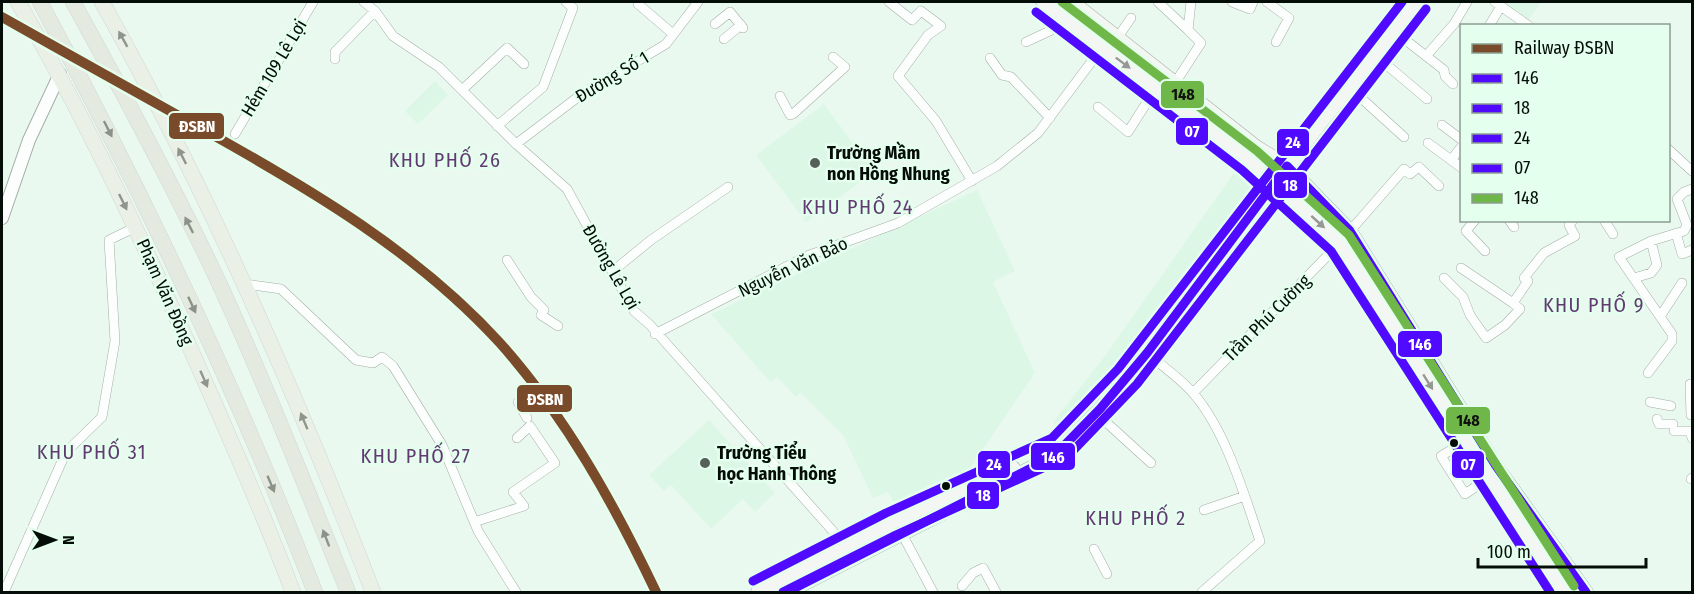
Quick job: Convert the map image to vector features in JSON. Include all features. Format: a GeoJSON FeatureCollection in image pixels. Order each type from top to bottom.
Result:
{"type":"FeatureCollection","features":[{"type":"Feature","properties":{"kind":"highway","name":"Phạm Văn Đồng"},"geometry":{"type":"LineString","coordinates":[[40,2],[147,208],[231,389],[315,592]]}},
{"type":"Feature","properties":{"kind":"highway"},"geometry":{"type":"LineString","coordinates":[[73,2],[129,105],[237,324],[292,451],[348,592]]}},
{"type":"Feature","properties":{"kind":"main road","name":"Phạm Văn Đồng"},"geometry":{"type":"LineString","coordinates":[[18,2],[60,74],[136,227],[258,502],[293,592]]}},
{"type":"Feature","properties":{"kind":"main road"},"geometry":{"type":"LineString","coordinates":[[102,2],[144,76],[245,284],[316,448],[373,592]]}},
{"type":"Feature","properties":{"kind":"main road"},"geometry":{"type":"LineString","coordinates":[[1043,2],[1275,183],[1340,243],[1452,408],[1586,592]]}},
{"type":"Feature","properties":{"kind":"main road"},"geometry":{"type":"LineString","coordinates":[[1072,2],[1256,147],[1287,166],[1350,231],[1452,408],[1466,441],[1564,592]]}},
{"type":"Feature","properties":{"kind":"main road"},"geometry":{"type":"LineString","coordinates":[[758,592],[901,532],[1053,457],[1147,353],[1287,166],[1417,2]]}},
{"type":"Feature","properties":{"kind":"main road"},"geometry":{"type":"LineString","coordinates":[[237,324],[245,284]]}},
{"type":"Feature","properties":{"kind":"main road"},"geometry":{"type":"LineString","coordinates":[[787,592],[851,552],[1059,448]]}},
{"type":"Feature","properties":{"kind":"street","name":"Hẻm 109 Lê Lợi"},"geometry":{"type":"LineString","coordinates":[[235,134],[313,2]]}},
{"type":"Feature","properties":{"kind":"street","name":"Đường Lê Lợi"},"geometry":{"type":"LineString","coordinates":[[364,2],[375,10],[393,36],[439,67],[497,126],[567,189],[634,311],[851,552]]}},
{"type":"Feature","properties":{"kind":"street"},"geometry":{"type":"LineString","coordinates":[[497,126],[543,87],[573,8],[566,2]]}},
{"type":"Feature","properties":{"kind":"street"},"geometry":{"type":"LineString","coordinates":[[639,2],[638,4],[673,34]]}},
{"type":"Feature","properties":{"kind":"street","name":"Đường Số 1"},"geometry":{"type":"LineString","coordinates":[[516,144],[578,97],[666,44],[698,2]]}},
{"type":"Feature","properties":{"kind":"street"},"geometry":{"type":"LineString","coordinates":[[889,2],[912,20],[921,11],[941,26],[928,34],[897,76],[936,121],[972,181]]}},
{"type":"Feature","properties":{"kind":"street"},"geometry":{"type":"LineString","coordinates":[[1158,2],[1201,43],[1175,83]]}},
{"type":"Feature","properties":{"kind":"street"},"geometry":{"type":"LineString","coordinates":[[1188,30],[1191,2]]}},
{"type":"Feature","properties":{"kind":"street"},"geometry":{"type":"LineString","coordinates":[[1232,2],[1252,5]]}},
{"type":"Feature","properties":{"kind":"street"},"geometry":{"type":"LineString","coordinates":[[1268,2],[1289,18],[1276,42]]}},
{"type":"Feature","properties":{"kind":"street"},"geometry":{"type":"LineString","coordinates":[[1426,56],[1454,24],[1467,2]]}},
{"type":"Feature","properties":{"kind":"street"},"geometry":{"type":"LineString","coordinates":[[1490,24],[1498,4],[1526,24]]}},
{"type":"Feature","properties":{"kind":"street"},"geometry":{"type":"LineString","coordinates":[[335,59],[335,52],[375,10]]}},
{"type":"Feature","properties":{"kind":"street"},"geometry":{"type":"LineString","coordinates":[[715,24],[730,12],[742,27],[724,39]]}},
{"type":"Feature","properties":{"kind":"street","name":"Nguyễn Văn Bảo"},"geometry":{"type":"LineString","coordinates":[[655,334],[807,256],[898,223],[998,166],[1030,141],[1102,48],[1131,18]]}},
{"type":"Feature","properties":{"kind":"street"},"geometry":{"type":"LineString","coordinates":[[1026,42],[1069,22]]}},
{"type":"Feature","properties":{"kind":"street"},"geometry":{"type":"LineString","coordinates":[[1394,31],[1444,70],[1444,76],[1453,84]]}},
{"type":"Feature","properties":{"kind":"street"},"geometry":{"type":"LineString","coordinates":[[462,90],[507,48],[524,64]]}},
{"type":"Feature","properties":{"kind":"street"},"geometry":{"type":"LineString","coordinates":[[1375,55],[1427,99]]}},
{"type":"Feature","properties":{"kind":"street"},"geometry":{"type":"LineString","coordinates":[[780,96],[790,115],[793,114],[845,67],[833,57]]}},
{"type":"Feature","properties":{"kind":"street"},"geometry":{"type":"LineString","coordinates":[[990,58],[1002,75],[1011,77],[1050,118]]}},
{"type":"Feature","properties":{"kind":"street"},"geometry":{"type":"LineString","coordinates":[[2,218],[29,140],[60,74]]}},
{"type":"Feature","properties":{"kind":"street"},"geometry":{"type":"LineString","coordinates":[[1349,87],[1404,137]]}},
{"type":"Feature","properties":{"kind":"street"},"geometry":{"type":"LineString","coordinates":[[1098,107],[1128,132],[1156,88]]}},
{"type":"Feature","properties":{"kind":"street"},"geometry":{"type":"LineString","coordinates":[[1442,125],[1460,139]]}},
{"type":"Feature","properties":{"kind":"street"},"geometry":{"type":"LineString","coordinates":[[1428,143],[1460,167]]}},
{"type":"Feature","properties":{"kind":"street"},"geometry":{"type":"LineString","coordinates":[[1451,160],[1460,147]]}},
{"type":"Feature","properties":{"kind":"street"},"geometry":{"type":"LineString","coordinates":[[1670,151],[1692,169]]}},
{"type":"Feature","properties":{"kind":"street"},"geometry":{"type":"LineString","coordinates":[[1350,231],[1404,169],[1410,174],[1419,167],[1439,186]]}},
{"type":"Feature","properties":{"kind":"street"},"geometry":{"type":"LineString","coordinates":[[613,271],[651,240],[728,187]]}},
{"type":"Feature","properties":{"kind":"street"},"geometry":{"type":"LineString","coordinates":[[1648,373],[1672,341],[1672,334],[1661,315],[1656,314],[1619,257],[1651,241],[1684,231],[1687,225],[1677,199],[1684,192],[1692,189]]}},
{"type":"Feature","properties":{"kind":"street"},"geometry":{"type":"LineString","coordinates":[[1473,222],[1466,231],[1485,251]]}},
{"type":"Feature","properties":{"kind":"street"},"geometry":{"type":"LineString","coordinates":[[1513,303],[1544,253],[1575,236],[1569,225],[1571,222]]}},
{"type":"Feature","properties":{"kind":"street"},"geometry":{"type":"LineString","coordinates":[[1604,222],[1613,234]]}},
{"type":"Feature","properties":{"kind":"street"},"geometry":{"type":"LineString","coordinates":[[4,592],[66,452],[102,417],[115,341],[109,240],[136,227]]}},
{"type":"Feature","properties":{"kind":"street"},"geometry":{"type":"LineString","coordinates":[[1676,233],[1682,254],[1692,250]]}},
{"type":"Feature","properties":{"kind":"street"},"geometry":{"type":"LineString","coordinates":[[1634,278],[1651,273],[1657,265],[1651,241]]}},
{"type":"Feature","properties":{"kind":"street","name":"Trần Phú Cường"},"geometry":{"type":"LineString","coordinates":[[1193,393],[1340,243]]}},
{"type":"Feature","properties":{"kind":"street"},"geometry":{"type":"LineString","coordinates":[[507,260],[531,297],[544,310],[541,315],[558,326]]}},
{"type":"Feature","properties":{"kind":"street"},"geometry":{"type":"LineString","coordinates":[[1444,278],[1463,297],[1470,315],[1486,338],[1505,325],[1520,309],[1461,268]]}},
{"type":"Feature","properties":{"kind":"street"},"geometry":{"type":"LineString","coordinates":[[1661,315],[1682,283]]}},
{"type":"Feature","properties":{"kind":"street"},"geometry":{"type":"LineString","coordinates":[[245,284],[280,289],[356,360],[373,363],[382,357],[393,366],[442,445],[474,522],[501,572],[516,592]]}},
{"type":"Feature","properties":{"kind":"street"},"geometry":{"type":"LineString","coordinates":[[1147,353],[1193,393],[1213,424],[1245,496],[1260,541],[1202,592]]}},
{"type":"Feature","properties":{"kind":"street"},"geometry":{"type":"LineString","coordinates":[[1690,384],[1691,415]]}},
{"type":"Feature","properties":{"kind":"street"},"geometry":{"type":"LineString","coordinates":[[527,418],[518,402],[530,395]]}},
{"type":"Feature","properties":{"kind":"street"},"geometry":{"type":"LineString","coordinates":[[1650,402],[1671,406]]}},
{"type":"Feature","properties":{"kind":"street"},"geometry":{"type":"LineString","coordinates":[[1096,412],[1151,463]]}},
{"type":"Feature","properties":{"kind":"street"},"geometry":{"type":"LineString","coordinates":[[1657,420],[1659,424],[1690,431],[1692,438]]}},
{"type":"Feature","properties":{"kind":"street"},"geometry":{"type":"LineString","coordinates":[[474,522],[525,506],[513,492],[555,463],[530,426],[517,438]]}},
{"type":"Feature","properties":{"kind":"street"},"geometry":{"type":"LineString","coordinates":[[1466,441],[1441,456],[1465,495],[1489,478]]}},
{"type":"Feature","properties":{"kind":"street"},"geometry":{"type":"LineString","coordinates":[[1204,510],[1245,496]]}},
{"type":"Feature","properties":{"kind":"street"},"geometry":{"type":"LineString","coordinates":[[901,532],[933,592]]}},
{"type":"Feature","properties":{"kind":"street"},"geometry":{"type":"LineString","coordinates":[[1094,549],[1107,574]]}},
{"type":"Feature","properties":{"kind":"street"},"geometry":{"type":"LineString","coordinates":[[962,586],[973,573],[983,568],[996,592]]}},
{"type":"Feature","properties":{"kind":"shaded area"},"geometry":{"type":"Polygon","coordinates":[[[1504,2],[1541,2],[1529,19],[1504,2]]]}},
{"type":"Feature","properties":{"kind":"shaded area"},"geometry":{"type":"Polygon","coordinates":[[[435,81],[448,95],[418,124],[405,111],[435,81]]]}},
{"type":"Feature","properties":{"kind":"shaded area","name":"Trường Mầm non Hồng Nhung"},"geometry":{"type":"Polygon","coordinates":[[[824,104],[874,172],[806,222],[756,155],[824,104]]]}},
{"type":"Feature","properties":{"kind":"shaded area"},"geometry":{"type":"Polygon","coordinates":[[[1236,170],[1257,186],[1126,372],[1068,433],[1053,422],[1105,356],[1236,170]]]}},
{"type":"Feature","properties":{"kind":"shaded area"},"geometry":{"type":"Polygon","coordinates":[[[977,190],[1015,271],[993,282],[1035,373],[955,490],[900,513],[888,492],[873,498],[843,435],[801,393],[796,397],[777,377],[770,382],[711,314],[977,190]]]}},
{"type":"Feature","properties":{"kind":"shaded area","name":"Trường Tiểu học Hanh Thông"},"geometry":{"type":"Polygon","coordinates":[[[709,420],[775,493],[755,512],[743,499],[711,529],[671,485],[664,491],[649,475],[709,420]]]}},
{"type":"Feature","properties":{"kind":"rail line","name":"ĐSBN"},"geometry":{"type":"LineString","coordinates":[[2,17],[283,175],[361,225],[434,280],[500,343],[546,401],[606,494],[656,592]]}},
{"type":"Feature","properties":{"kind":"transit line","name":"148"},"geometry":{"type":"LineString","coordinates":[[1062,2],[1257,151],[1349,235],[1574,586]]}},
{"type":"Feature","properties":{"kind":"transit line","name":"24"},"geometry":{"type":"LineString","coordinates":[[753,581],[886,513],[1052,438],[1118,369],[1402,2]]}},
{"type":"Feature","properties":{"kind":"transit line","name":"18"},"geometry":{"type":"LineString","coordinates":[[783,592],[896,535],[1067,457],[1137,384],[1426,9]]}},
{"type":"Feature","properties":{"kind":"transit line","name":"07"},"geometry":{"type":"LineString","coordinates":[[1036,12],[1242,170],[1331,251],[1550,592]]}},
{"type":"Feature","properties":{"kind":"transit line","name":"146"},"geometry":{"type":"LineString","coordinates":[[787,592],[1053,457],[1100,409],[1147,353],[1287,166],[1350,231],[1496,466],[1586,592]]}},
{"type":"Feature","properties":{"kind":"place","name":"Trường Mầm non Hồng Nhung"},"geometry":{"type":"Point","coordinates":[815,163]}},
{"type":"Feature","properties":{"kind":"place","name":"Trường Tiểu học Hanh Thông"},"geometry":{"type":"Point","coordinates":[705,463]}},
{"type":"Feature","properties":{"kind":"district","name":"KHU PHỐ 26"},"geometry":{"type":"Point","coordinates":[445,160]}},
{"type":"Feature","properties":{"kind":"district","name":"KHU PHỐ 24"},"geometry":{"type":"Point","coordinates":[858,207]}},
{"type":"Feature","properties":{"kind":"district","name":"KHU PHỐ 9"},"geometry":{"type":"Point","coordinates":[1594,305]}},
{"type":"Feature","properties":{"kind":"district","name":"KHU PHỐ 31"},"geometry":{"type":"Point","coordinates":[92,452]}},
{"type":"Feature","properties":{"kind":"district","name":"KHU PHỐ 27"},"geometry":{"type":"Point","coordinates":[416,456]}},
{"type":"Feature","properties":{"kind":"district","name":"KHU PHỐ 2"},"geometry":{"type":"Point","coordinates":[1136,518]}}]}
